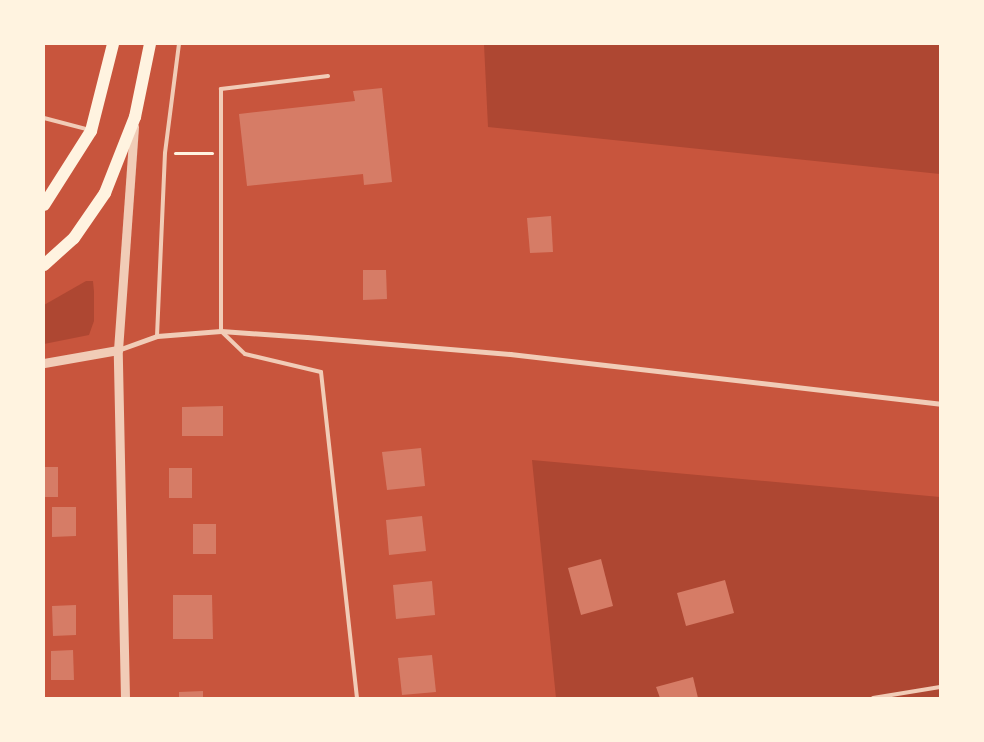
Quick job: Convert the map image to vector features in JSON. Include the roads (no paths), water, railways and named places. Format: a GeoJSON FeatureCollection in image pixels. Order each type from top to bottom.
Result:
{"type":"FeatureCollection","features":[{"type":"Feature","properties":{"kind":"main road"},"geometry":{"type":"LineString","coordinates":[[44,205],[91,131],[113,44]]}},
{"type":"Feature","properties":{"kind":"main road"},"geometry":{"type":"LineString","coordinates":[[44,265],[74,238],[105,193],[135,116],[150,44]]}},
{"type":"Feature","properties":{"kind":"street"},"geometry":{"type":"LineString","coordinates":[[125,698],[118,350],[135,116]]}},
{"type":"Feature","properties":{"kind":"street"},"geometry":{"type":"LineString","coordinates":[[44,363],[118,350],[157,336],[221,331],[510,354],[940,404]]}},
{"type":"Feature","properties":{"kind":"lane"},"geometry":{"type":"LineString","coordinates":[[157,336],[165,152],[179,44]]}},
{"type":"Feature","properties":{"kind":"lane"},"geometry":{"type":"LineString","coordinates":[[328,76],[221,89],[221,331],[245,354],[321,372],[357,698]]}},
{"type":"Feature","properties":{"kind":"lane"},"geometry":{"type":"LineString","coordinates":[[44,118],[91,131]]}},
{"type":"Feature","properties":{"kind":"lane"},"geometry":{"type":"LineString","coordinates":[[873,698],[940,687]]}}]}
